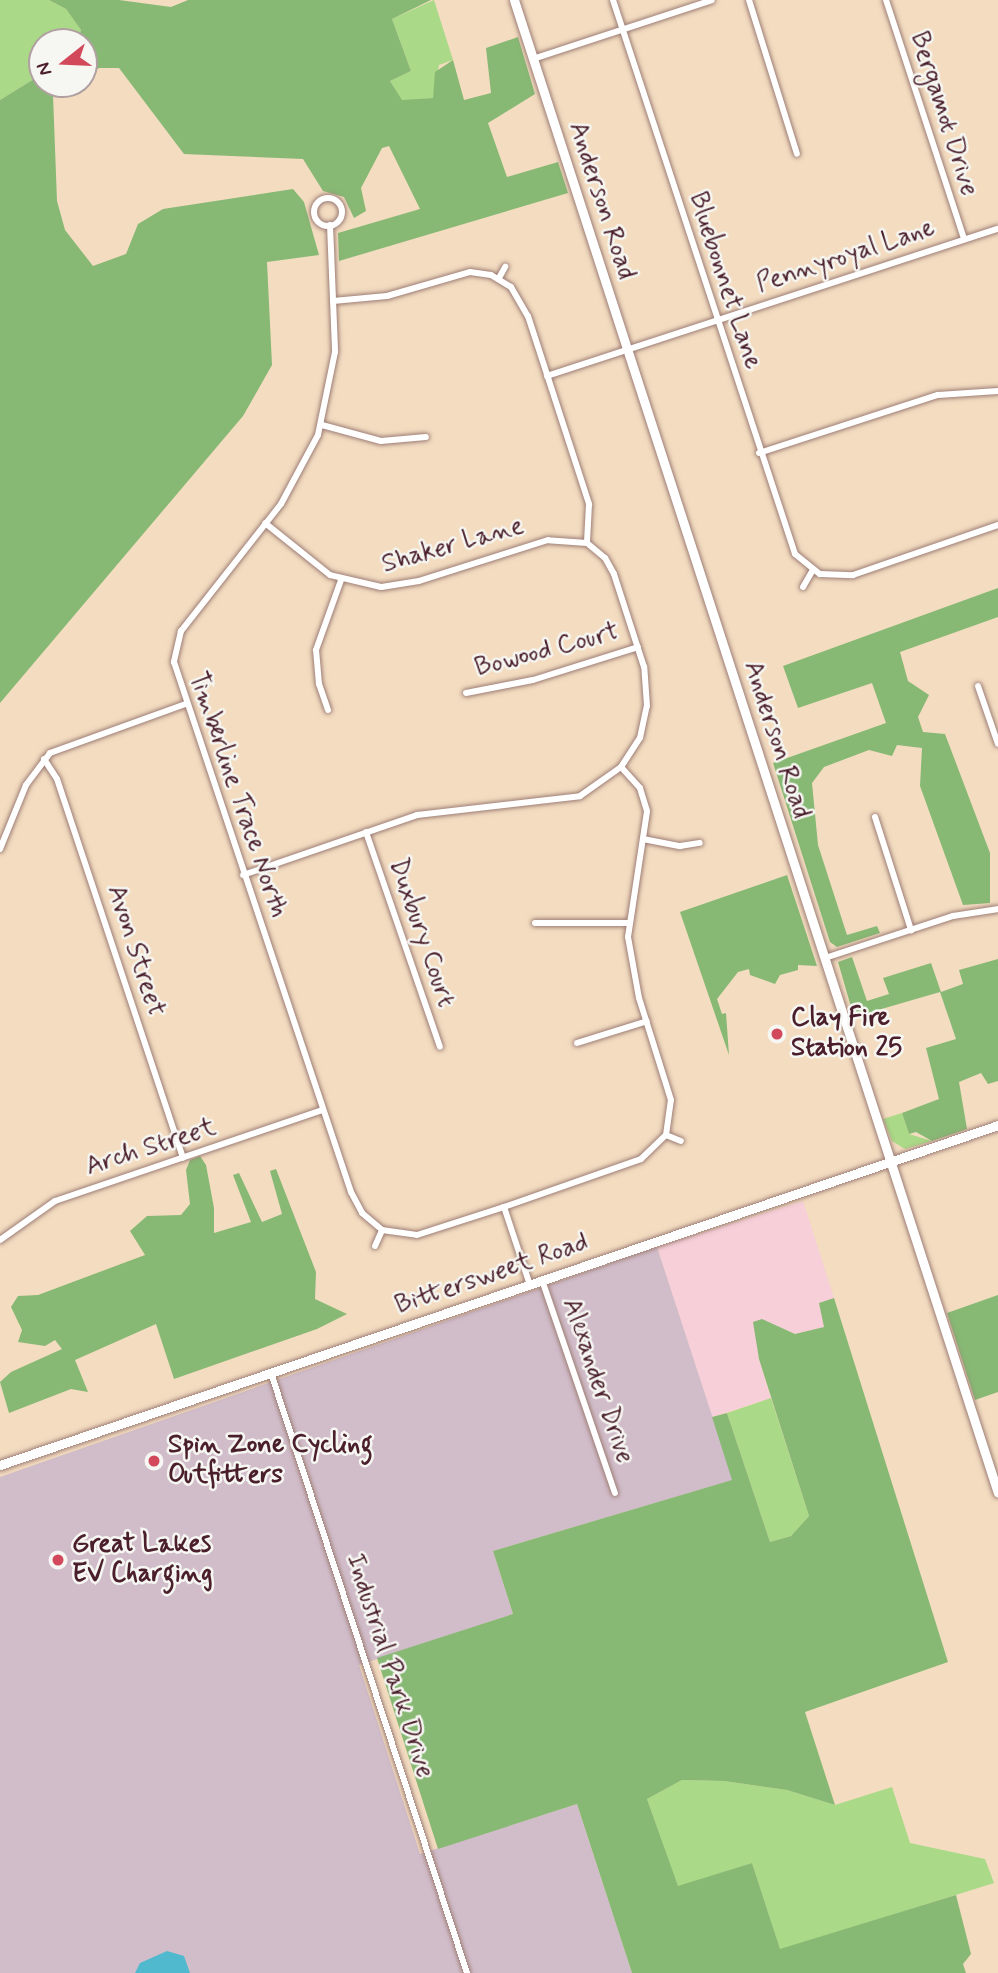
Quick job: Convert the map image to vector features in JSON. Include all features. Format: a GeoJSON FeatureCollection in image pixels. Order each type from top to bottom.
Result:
{"type":"FeatureCollection","features":[{"type":"Feature","properties":{"kind":"street","name":"Anderson Road"},"geometry":{"type":"LineString","coordinates":[[514,0],[998,1493]]}},
{"type":"Feature","properties":{"kind":"street","name":"Bluebonnet Lane"},"geometry":{"type":"LineString","coordinates":[[613,0],[790,547],[811,569]]}},
{"type":"Feature","properties":{"kind":"street"},"geometry":{"type":"LineString","coordinates":[[533,59],[712,0]]}},
{"type":"Feature","properties":{"kind":"street"},"geometry":{"type":"LineString","coordinates":[[749,0],[797,154]]}},
{"type":"Feature","properties":{"kind":"street","name":"Bergamot Drive"},"geometry":{"type":"LineString","coordinates":[[886,0],[964,239]]}},
{"type":"Feature","properties":{"kind":"street","name":"Timberline Trace North"},"geometry":{"type":"LineString","coordinates":[[324,198],[337,201],[341,209],[338,222],[330,225],[315,217],[317,204],[324,198]]}},
{"type":"Feature","properties":{"kind":"street","name":"Timberline Trace North"},"geometry":{"type":"LineString","coordinates":[[330,225],[334,370],[322,425],[301,473],[178,636],[174,662],[185,704],[356,1205],[382,1230]]}},
{"type":"Feature","properties":{"kind":"street","name":"Pennyroyal Lane"},"geometry":{"type":"LineString","coordinates":[[547,376],[998,229]]}},
{"type":"Feature","properties":{"kind":"street"},"geometry":{"type":"LineString","coordinates":[[499,278],[505,267]]}},
{"type":"Feature","properties":{"kind":"street"},"geometry":{"type":"LineString","coordinates":[[243,875],[439,810],[569,800],[593,790],[621,767],[640,738],[646,716],[646,676],[638,647],[610,565],[587,544],[589,504],[525,306],[516,292],[491,275],[461,274],[387,296],[333,301]]}},
{"type":"Feature","properties":{"kind":"street"},"geometry":{"type":"LineString","coordinates":[[759,453],[938,395],[998,391]]}},
{"type":"Feature","properties":{"kind":"street"},"geometry":{"type":"LineString","coordinates":[[322,425],[381,441],[426,437]]}},
{"type":"Feature","properties":{"kind":"street","name":"Shaker Lane"},"geometry":{"type":"LineString","coordinates":[[265,523],[341,580],[369,586],[402,585],[548,540],[587,544]]}},
{"type":"Feature","properties":{"kind":"street"},"geometry":{"type":"LineString","coordinates":[[803,587],[811,569],[829,576],[859,574],[998,525]]}},
{"type":"Feature","properties":{"kind":"street"},"geometry":{"type":"LineString","coordinates":[[328,710],[316,670],[316,650],[341,580]]}},
{"type":"Feature","properties":{"kind":"street","name":"Bowood Court"},"geometry":{"type":"LineString","coordinates":[[466,693],[533,680],[638,647]]}},
{"type":"Feature","properties":{"kind":"street"},"geometry":{"type":"LineString","coordinates":[[978,686],[998,744]]}},
{"type":"Feature","properties":{"kind":"street"},"geometry":{"type":"LineString","coordinates":[[0,849],[26,785],[44,759],[65,744],[185,704]]}},
{"type":"Feature","properties":{"kind":"street","name":"Avon Street"},"geometry":{"type":"LineString","coordinates":[[44,759],[57,779],[183,1158]]}},
{"type":"Feature","properties":{"kind":"street"},"geometry":{"type":"LineString","coordinates":[[375,1246],[382,1230],[417,1236],[641,1159],[666,1135],[671,1100],[631,963],[629,923],[643,839],[645,800],[637,783],[621,767]]}},
{"type":"Feature","properties":{"kind":"street"},"geometry":{"type":"LineString","coordinates":[[875,817],[911,930]]}},
{"type":"Feature","properties":{"kind":"street","name":"Duxbury Court"},"geometry":{"type":"LineString","coordinates":[[366,832],[440,1047]]}},
{"type":"Feature","properties":{"kind":"street"},"geometry":{"type":"LineString","coordinates":[[643,839],[680,846],[700,843]]}},
{"type":"Feature","properties":{"kind":"street"},"geometry":{"type":"LineString","coordinates":[[825,958],[953,916],[998,909]]}},
{"type":"Feature","properties":{"kind":"street"},"geometry":{"type":"LineString","coordinates":[[535,923],[629,923]]}},
{"type":"Feature","properties":{"kind":"street"},"geometry":{"type":"LineString","coordinates":[[577,1043],[647,1021]]}},
{"type":"Feature","properties":{"kind":"street","name":"Arch Street"},"geometry":{"type":"LineString","coordinates":[[0,1240],[55,1201],[323,1110]]}},
{"type":"Feature","properties":{"kind":"street","name":"Bittersweet Road"},"geometry":{"type":"LineString","coordinates":[[0,1465],[998,1125]]}},
{"type":"Feature","properties":{"kind":"street"},"geometry":{"type":"LineString","coordinates":[[666,1135],[681,1141]]}},
{"type":"Feature","properties":{"kind":"street"},"geometry":{"type":"LineString","coordinates":[[505,1207],[530,1285]]}},
{"type":"Feature","properties":{"kind":"street","name":"Alexander Drive"},"geometry":{"type":"LineString","coordinates":[[542,1280],[615,1493]]}},
{"type":"Feature","properties":{"kind":"street","name":"Industrial Park Drive"},"geometry":{"type":"LineString","coordinates":[[271,1373],[467,1973]]}},
{"type":"Feature","properties":{"kind":"shaded area"},"geometry":{"type":"Polygon","coordinates":[[[803,1201],[834,1298],[819,1303],[825,1327],[795,1334],[762,1320],[759,1359],[771,1398],[712,1417],[657,1247],[803,1201]]]}},
{"type":"Feature","properties":{"kind":"shaded area"},"geometry":{"type":"Polygon","coordinates":[[[657,1247],[733,1480],[493,1551],[513,1614],[359,1665],[420,1854],[577,1804],[632,1973],[0,1973],[0,1477],[657,1247]]]}},
{"type":"Feature","properties":{"kind":"green space"},"geometry":{"type":"Polygon","coordinates":[[[0,0],[49,0],[66,9],[80,28],[28,28],[28,83],[0,100],[0,0]]]}},
{"type":"Feature","properties":{"kind":"green space"},"geometry":{"type":"Polygon","coordinates":[[[49,0],[119,0],[171,7],[188,0],[431,0],[392,19],[411,71],[390,81],[402,100],[433,98],[435,72],[453,60],[464,100],[491,93],[486,48],[518,37],[535,94],[488,123],[507,177],[558,162],[568,193],[339,261],[338,233],[420,209],[389,146],[382,148],[361,188],[366,211],[354,218],[344,197],[323,191],[303,159],[184,154],[119,68],[98,69],[98,28],[80,28],[66,9],[49,0]]]}},
{"type":"Feature","properties":{"kind":"green space"},"geometry":{"type":"Polygon","coordinates":[[[434,0],[453,60],[439,65],[433,98],[402,101],[390,81],[411,71],[392,19],[434,0]]]}},
{"type":"Feature","properties":{"kind":"green space"},"geometry":{"type":"Polygon","coordinates":[[[28,83],[28,98],[53,98],[57,201],[65,230],[93,266],[126,254],[138,224],[163,209],[293,189],[304,202],[319,255],[267,262],[272,365],[243,416],[0,703],[0,100],[28,83]]]}},
{"type":"Feature","properties":{"kind":"green space"},"geometry":{"type":"Polygon","coordinates":[[[998,588],[998,617],[900,652],[908,681],[929,695],[918,717],[923,732],[945,734],[990,853],[990,903],[963,905],[920,786],[922,748],[897,745],[892,756],[869,750],[824,767],[812,783],[818,845],[847,935],[877,926],[880,933],[837,947],[830,942],[773,763],[886,723],[872,683],[798,708],[783,666],[998,588]]]}},
{"type":"Feature","properties":{"kind":"green space"},"geometry":{"type":"Polygon","coordinates":[[[787,875],[817,966],[798,965],[798,970],[780,975],[775,984],[750,975],[749,969],[738,972],[717,999],[722,1014],[726,1013],[729,1055],[680,912],[787,875]]]}},
{"type":"Feature","properties":{"kind":"green space"},"geometry":{"type":"Polygon","coordinates":[[[852,957],[867,1001],[889,994],[883,978],[931,963],[941,992],[963,984],[959,970],[998,959],[998,1081],[988,1084],[981,1073],[959,1082],[967,1129],[932,1141],[916,1132],[909,1134],[902,1113],[939,1099],[926,1048],[956,1039],[940,992],[854,1017],[838,962],[852,957]]]}},
{"type":"Feature","properties":{"kind":"green space"},"geometry":{"type":"Polygon","coordinates":[[[902,1113],[909,1134],[932,1141],[905,1149],[892,1141],[883,1119],[902,1113]]]}},
{"type":"Feature","properties":{"kind":"green space"},"geometry":{"type":"Polygon","coordinates":[[[200,1156],[206,1165],[214,1208],[214,1233],[251,1222],[233,1175],[239,1173],[262,1222],[282,1214],[270,1171],[276,1169],[316,1272],[315,1299],[347,1314],[317,1329],[174,1379],[156,1324],[75,1360],[88,1392],[71,1389],[9,1413],[0,1382],[11,1372],[62,1349],[55,1340],[45,1346],[18,1342],[22,1330],[11,1307],[18,1296],[38,1295],[145,1255],[130,1231],[147,1216],[181,1215],[190,1204],[186,1170],[190,1160],[200,1156]]]}},
{"type":"Feature","properties":{"kind":"green space"},"geometry":{"type":"Polygon","coordinates":[[[998,1295],[998,1392],[975,1400],[947,1313],[998,1295]]]}},
{"type":"Feature","properties":{"kind":"green space"},"geometry":{"type":"Polygon","coordinates":[[[834,1298],[948,1662],[805,1712],[835,1805],[787,1790],[724,1781],[682,1780],[647,1799],[678,1886],[752,1863],[780,1949],[956,1895],[971,1954],[963,1964],[966,1973],[632,1973],[577,1804],[438,1849],[377,1658],[513,1614],[493,1551],[732,1480],[712,1417],[727,1413],[770,1542],[791,1536],[809,1516],[759,1359],[753,1322],[762,1319],[795,1334],[824,1327],[819,1303],[834,1298]]]}},
{"type":"Feature","properties":{"kind":"green space"},"geometry":{"type":"Polygon","coordinates":[[[771,1398],[809,1516],[791,1536],[770,1542],[727,1413],[771,1398]]]}},
{"type":"Feature","properties":{"kind":"green space"},"geometry":{"type":"Polygon","coordinates":[[[682,1780],[724,1781],[787,1790],[835,1805],[892,1787],[910,1843],[985,1859],[994,1883],[780,1950],[752,1863],[678,1887],[647,1799],[682,1780]]]}},
{"type":"Feature","properties":{"kind":"water"},"geometry":{"type":"Polygon","coordinates":[[[167,1951],[184,1956],[190,1973],[135,1973],[140,1963],[167,1951]]]}},
{"type":"Feature","properties":{"kind":"place","name":"Clay Fire Station 25"},"geometry":{"type":"Point","coordinates":[777,1034]}},
{"type":"Feature","properties":{"kind":"place","name":"Spin Zone Cycling Outfitters"},"geometry":{"type":"Point","coordinates":[154,1461]}},
{"type":"Feature","properties":{"kind":"place","name":"Great Lakes EV Charging"},"geometry":{"type":"Point","coordinates":[58,1560]}}]}
